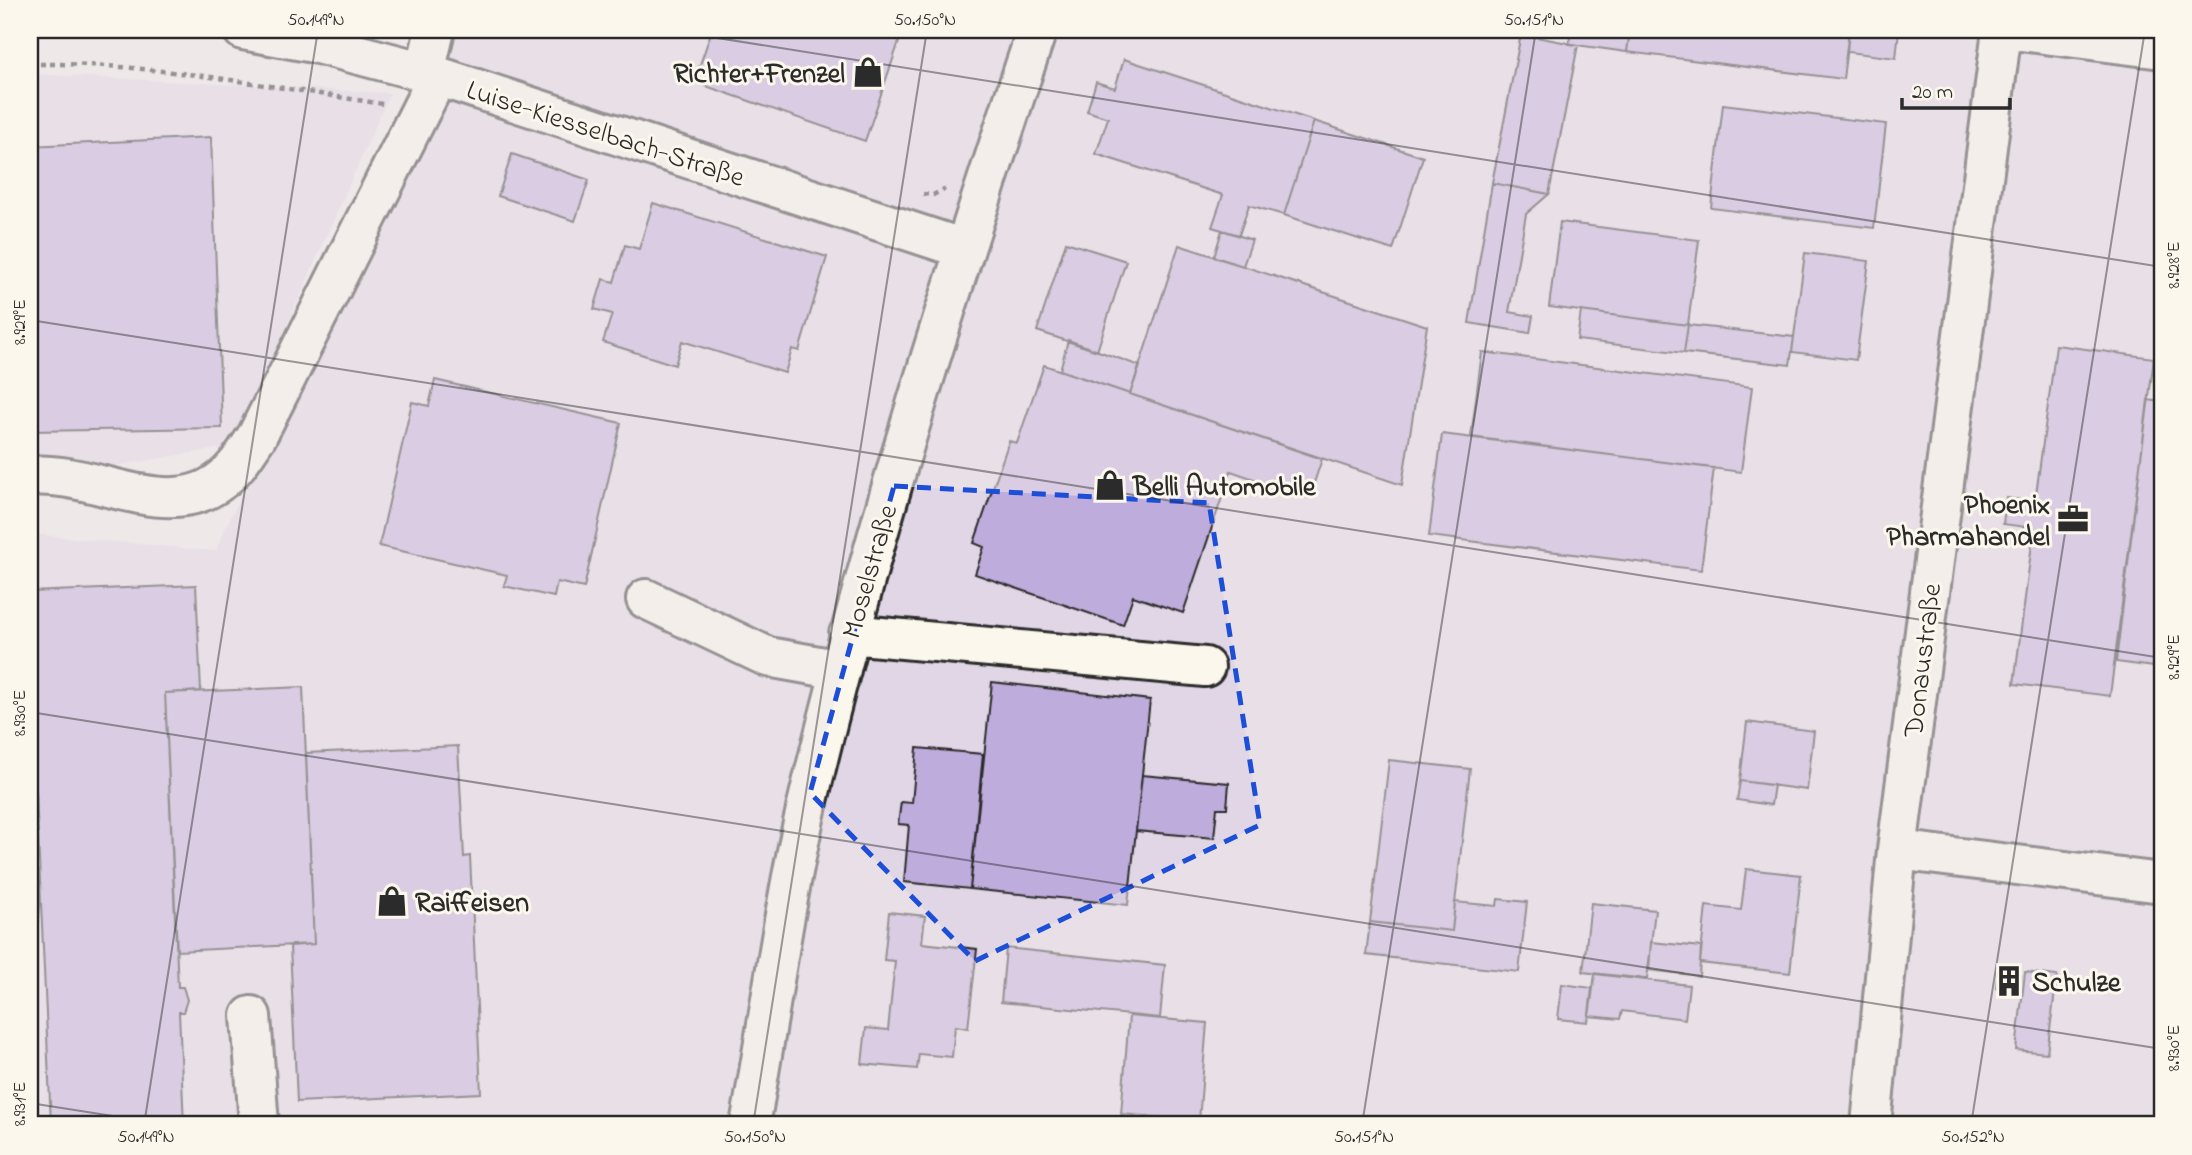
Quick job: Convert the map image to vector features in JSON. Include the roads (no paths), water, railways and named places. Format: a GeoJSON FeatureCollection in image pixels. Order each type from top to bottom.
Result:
{"type":"FeatureCollection","features":[{"type":"Feature","properties":{"kind":"street","name":"Luise-Kiesselbach-Straße"},"geometry":{"type":"LineString","coordinates":[[243,30],[314,43],[431,74],[964,249]]}},
{"type":"Feature","properties":{"kind":"street"},"geometry":{"type":"LineString","coordinates":[[30,476],[52,474],[168,499],[194,495],[212,487],[234,469],[257,436],[418,110],[431,74],[435,30]]}},
{"type":"Feature","properties":{"kind":"street","name":"Moselstraße"},"geometry":{"type":"LineString","coordinates":[[750,1125],[806,809],[849,634],[964,249],[1037,30]]}},
{"type":"Feature","properties":{"kind":"street","name":"Donaustraße"},"geometry":{"type":"LineString","coordinates":[[1871,1125],[1897,850],[2002,30]]}},
{"type":"Feature","properties":{"kind":"street"},"geometry":{"type":"LineString","coordinates":[[2013,30],[2162,49]]}},
{"type":"Feature","properties":{"kind":"street"},"geometry":{"type":"LineString","coordinates":[[646,599],[768,657],[841,670]]}},
{"type":"Feature","properties":{"kind":"street"},"geometry":{"type":"LineString","coordinates":[[849,634],[1205,667]]}},
{"type":"Feature","properties":{"kind":"street"},"geometry":{"type":"LineString","coordinates":[[1897,850],[2162,883]]}},
{"type":"Feature","properties":{"kind":"street"},"geometry":{"type":"LineString","coordinates":[[251,1016],[259,1125]]}},
{"type":"Feature","properties":{"kind":"place","name":"Richter+Frenzel"},"geometry":{"type":"Point","coordinates":[868,72]}},
{"type":"Feature","properties":{"kind":"place","name":"Belli Automobile"},"geometry":{"type":"Point","coordinates":[1110,485]}},
{"type":"Feature","properties":{"kind":"place","name":"Phoenix Pharmahandel"},"geometry":{"type":"Point","coordinates":[2073,519]}},
{"type":"Feature","properties":{"kind":"place","name":"Raiffeisen"},"geometry":{"type":"Point","coordinates":[392,901]}},
{"type":"Feature","properties":{"kind":"place","name":"Schulze"},"geometry":{"type":"Point","coordinates":[2009,981]}}]}
